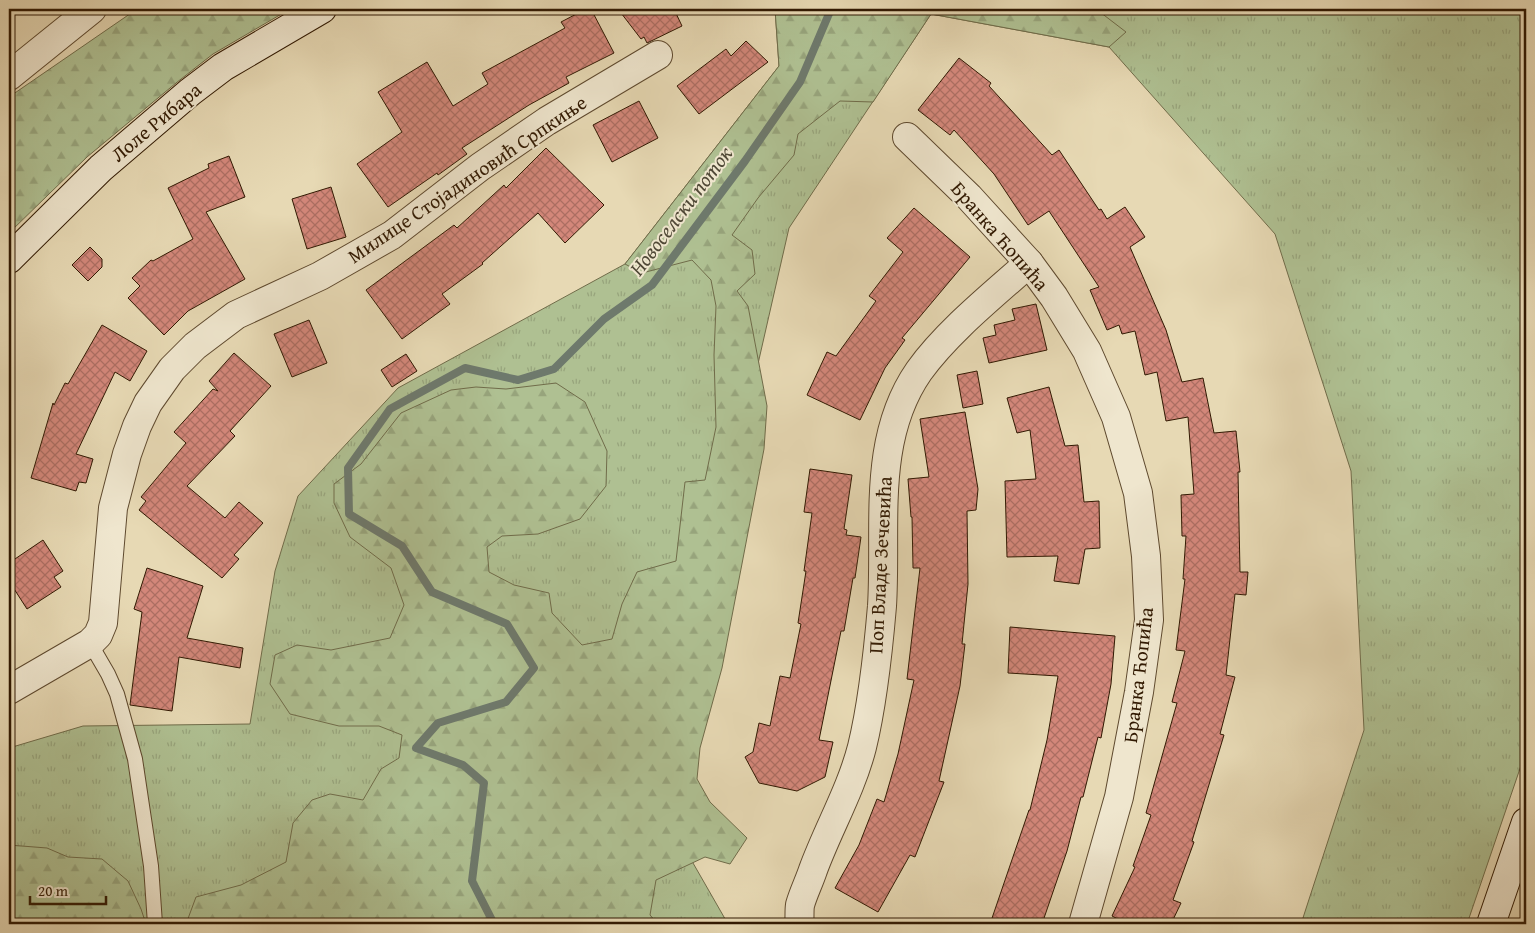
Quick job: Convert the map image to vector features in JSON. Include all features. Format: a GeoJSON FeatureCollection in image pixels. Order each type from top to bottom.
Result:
{"type":"FeatureCollection","features":[{"type":"Feature","properties":{"kind":"street"},"geometry":{"type":"LineString","coordinates":[[9,76],[92,9]]}},
{"type":"Feature","properties":{"kind":"street","name":"Лоле Рибара"},"geometry":{"type":"LineString","coordinates":[[9,258],[101,168],[190,92],[223,67],[322,9]]}},
{"type":"Feature","properties":{"kind":"street","name":"Милице Стојадиновић Српкиње"},"geometry":{"type":"LineString","coordinates":[[9,690],[90,643],[98,635],[103,623],[113,508],[127,454],[148,403],[172,369],[195,346],[236,314],[320,276],[392,235],[480,167],[547,121],[658,54]]}},
{"type":"Feature","properties":{"kind":"street","name":"Бранка Ћопића"},"geometry":{"type":"LineString","coordinates":[[907,137],[969,197],[1029,263],[1054,297],[1087,351],[1116,416],[1138,494],[1146,556],[1148,620],[1139,692],[1119,797],[1083,924]]}},
{"type":"Feature","properties":{"kind":"street","name":"Поп Владе Зечевића"},"geometry":{"type":"LineString","coordinates":[[800,915],[820,851],[847,792],[862,748],[875,671],[882,605],[885,468],[892,428],[904,398],[919,372],[934,352],[975,311],[1029,263]]}},
{"type":"Feature","properties":{"kind":"street"},"geometry":{"type":"LineString","coordinates":[[1492,924],[1526,822]]}},
{"type":"Feature","properties":{"kind":"lane"},"geometry":{"type":"LineString","coordinates":[[90,643],[118,694],[135,759],[151,866],[155,924]]}},
{"type":"Feature","properties":{"kind":"green space"},"geometry":{"type":"Polygon","coordinates":[[[137,9],[290,9],[213,54],[176,83],[87,157],[9,233],[9,97],[137,9]]]}},
{"type":"Feature","properties":{"kind":"green space"},"geometry":{"type":"Polygon","coordinates":[[[775,9],[1526,9],[1526,751],[1467,924],[1301,924],[1364,730],[1351,471],[1275,234],[1109,47],[931,14],[789,228],[658,802],[728,924],[9,924],[9,748],[83,726],[250,724],[275,571],[298,496],[398,388],[625,264],[779,66],[775,9]]]}},
{"type":"Feature","properties":{"kind":"green space"},"geometry":{"type":"Polygon","coordinates":[[[775,9],[1096,9],[1126,32],[1109,47],[931,14],[873,102],[840,101],[798,134],[794,155],[758,198],[732,235],[752,250],[755,274],[737,291],[748,306],[767,406],[764,449],[722,668],[700,748],[697,779],[710,802],[747,838],[730,864],[705,857],[656,880],[650,915],[658,924],[186,924],[196,897],[241,885],[286,862],[293,823],[312,800],[330,794],[363,800],[381,769],[399,758],[402,735],[379,726],[339,726],[290,714],[270,684],[275,655],[297,645],[331,650],[390,638],[404,605],[391,568],[350,537],[334,503],[334,484],[361,464],[401,413],[451,390],[476,387],[506,389],[556,383],[585,402],[607,451],[606,486],[580,519],[538,534],[502,536],[487,547],[489,572],[514,585],[549,593],[552,613],[582,645],[612,639],[622,604],[637,572],[676,561],[685,482],[705,480],[716,427],[714,355],[716,306],[711,280],[692,260],[642,273],[625,264],[779,66],[775,9]]]}},
{"type":"Feature","properties":{"kind":"green space"},"geometry":{"type":"Polygon","coordinates":[[[9,845],[47,848],[68,857],[102,859],[128,881],[146,924],[9,924],[9,845]]]}},
{"type":"Feature","properties":{"kind":"building"},"geometry":{"type":"Polygon","coordinates":[[[586,9],[591,9],[614,53],[566,77],[569,83],[529,105],[462,148],[467,154],[388,207],[357,164],[402,132],[378,92],[427,62],[453,106],[488,84],[482,73],[565,28],[561,22],[586,9]]]}},
{"type":"Feature","properties":{"kind":"building"},"geometry":{"type":"Polygon","coordinates":[[[618,9],[674,9],[682,26],[647,43],[644,37],[641,39],[618,9]]]}},
{"type":"Feature","properties":{"kind":"building"},"geometry":{"type":"Polygon","coordinates":[[[746,41],[768,62],[699,114],[677,86],[726,49],[731,56],[746,41]]]}},
{"type":"Feature","properties":{"kind":"building"},"geometry":{"type":"Polygon","coordinates":[[[959,58],[991,83],[989,86],[1052,155],[1059,150],[1107,219],[1125,207],[1145,237],[1130,247],[1166,330],[1182,382],[1203,378],[1214,433],[1236,431],[1240,472],[1238,472],[1240,572],[1248,572],[1246,595],[1235,594],[1226,675],[1235,677],[1220,734],[1224,735],[1192,841],[1194,842],[1173,900],[1181,903],[1171,924],[1128,924],[1112,916],[1135,867],[1133,866],[1151,815],[1146,813],[1177,703],[1172,702],[1185,651],[1176,650],[1185,579],[1183,579],[1186,536],[1182,536],[1181,495],[1194,494],[1188,417],[1166,421],[1157,372],[1145,375],[1135,331],[1122,334],[1119,325],[1107,330],[1090,290],[1099,287],[1049,211],[1028,225],[994,174],[954,130],[950,135],[918,110],[959,58]]]}},
{"type":"Feature","properties":{"kind":"building"},"geometry":{"type":"Polygon","coordinates":[[[639,101],[658,138],[612,162],[593,125],[639,101]]]}},
{"type":"Feature","properties":{"kind":"building"},"geometry":{"type":"Polygon","coordinates":[[[546,148],[604,205],[565,243],[538,213],[483,264],[442,294],[450,304],[402,339],[366,290],[454,225],[457,228],[504,185],[506,188],[546,148]]]}},
{"type":"Feature","properties":{"kind":"building"},"geometry":{"type":"Polygon","coordinates":[[[229,156],[245,197],[206,212],[245,279],[188,311],[164,335],[128,298],[140,286],[132,278],[151,260],[153,261],[193,239],[168,188],[209,168],[208,164],[229,156]]]}},
{"type":"Feature","properties":{"kind":"building"},"geometry":{"type":"Polygon","coordinates":[[[331,187],[346,237],[307,249],[292,199],[331,187]]]}},
{"type":"Feature","properties":{"kind":"building"},"geometry":{"type":"Polygon","coordinates":[[[914,208],[970,257],[902,338],[905,340],[885,368],[860,420],[807,395],[827,352],[836,356],[876,301],[869,296],[903,252],[887,238],[914,208]]]}},
{"type":"Feature","properties":{"kind":"building"},"geometry":{"type":"Polygon","coordinates":[[[90,247],[102,259],[102,267],[88,281],[72,265],[90,247]]]}},
{"type":"Feature","properties":{"kind":"building"},"geometry":{"type":"Polygon","coordinates":[[[1036,304],[1047,350],[989,363],[983,338],[996,335],[994,325],[1015,320],[1012,309],[1036,304]]]}},
{"type":"Feature","properties":{"kind":"building"},"geometry":{"type":"Polygon","coordinates":[[[309,320],[327,363],[292,377],[274,334],[309,320]]]}},
{"type":"Feature","properties":{"kind":"building"},"geometry":{"type":"Polygon","coordinates":[[[102,325],[147,351],[130,381],[115,372],[76,454],[93,459],[86,483],[79,482],[76,491],[31,478],[53,403],[54,405],[65,383],[68,384],[102,325]]]}},
{"type":"Feature","properties":{"kind":"building"},"geometry":{"type":"Polygon","coordinates":[[[234,353],[271,386],[230,431],[235,436],[187,486],[225,518],[239,502],[263,523],[234,555],[239,559],[222,578],[139,510],[146,501],[141,497],[186,443],[174,432],[213,389],[218,391],[209,381],[234,353]]]}},
{"type":"Feature","properties":{"kind":"building"},"geometry":{"type":"Polygon","coordinates":[[[406,354],[417,371],[392,387],[381,370],[406,354]]]}},
{"type":"Feature","properties":{"kind":"building"},"geometry":{"type":"Polygon","coordinates":[[[977,371],[983,404],[963,408],[957,375],[977,371]]]}},
{"type":"Feature","properties":{"kind":"building"},"geometry":{"type":"Polygon","coordinates":[[[1049,387],[1065,446],[1078,445],[1084,502],[1099,501],[1100,548],[1085,549],[1079,584],[1054,581],[1058,556],[1007,557],[1005,481],[1036,479],[1030,430],[1017,433],[1007,398],[1049,387]]]}},
{"type":"Feature","properties":{"kind":"building"},"geometry":{"type":"Polygon","coordinates":[[[965,412],[978,489],[976,510],[967,511],[968,584],[962,644],[965,644],[960,686],[939,781],[944,782],[915,857],[910,855],[878,912],[835,888],[859,845],[877,799],[884,802],[898,754],[914,680],[907,679],[920,568],[913,568],[912,517],[908,479],[929,477],[920,419],[965,412]]]}},
{"type":"Feature","properties":{"kind":"building"},"geometry":{"type":"Polygon","coordinates":[[[810,469],[852,475],[844,529],[847,530],[846,535],[861,537],[855,578],[853,578],[844,631],[841,631],[819,740],[833,742],[825,777],[797,791],[759,783],[745,757],[753,752],[759,723],[770,726],[780,676],[790,678],[801,624],[798,623],[812,513],[804,512],[810,469]]]}},
{"type":"Feature","properties":{"kind":"building"},"geometry":{"type":"Polygon","coordinates":[[[43,540],[63,571],[54,577],[61,587],[27,609],[9,581],[9,563],[43,540]]]}},
{"type":"Feature","properties":{"kind":"building"},"geometry":{"type":"Polygon","coordinates":[[[147,568],[203,586],[187,638],[243,648],[240,668],[179,657],[172,711],[130,705],[142,612],[134,609],[147,568]]]}},
{"type":"Feature","properties":{"kind":"building"},"geometry":{"type":"Polygon","coordinates":[[[1010,627],[1115,636],[1111,684],[1101,738],[1098,737],[1067,851],[1042,924],[990,924],[1030,810],[1047,740],[1058,676],[1008,673],[1010,627]]]}},
{"type":"Feature","properties":{"kind":"waterway","name":"Новоселски поток"},"geometry":{"type":"LineString","coordinates":[[494,924],[472,881],[484,783],[463,765],[416,748],[438,723],[506,702],[534,668],[507,624],[432,592],[402,546],[349,514],[348,468],[390,409],[465,368],[518,380],[554,369],[604,319],[652,285],[745,161],[800,82],[831,9]]}}]}
